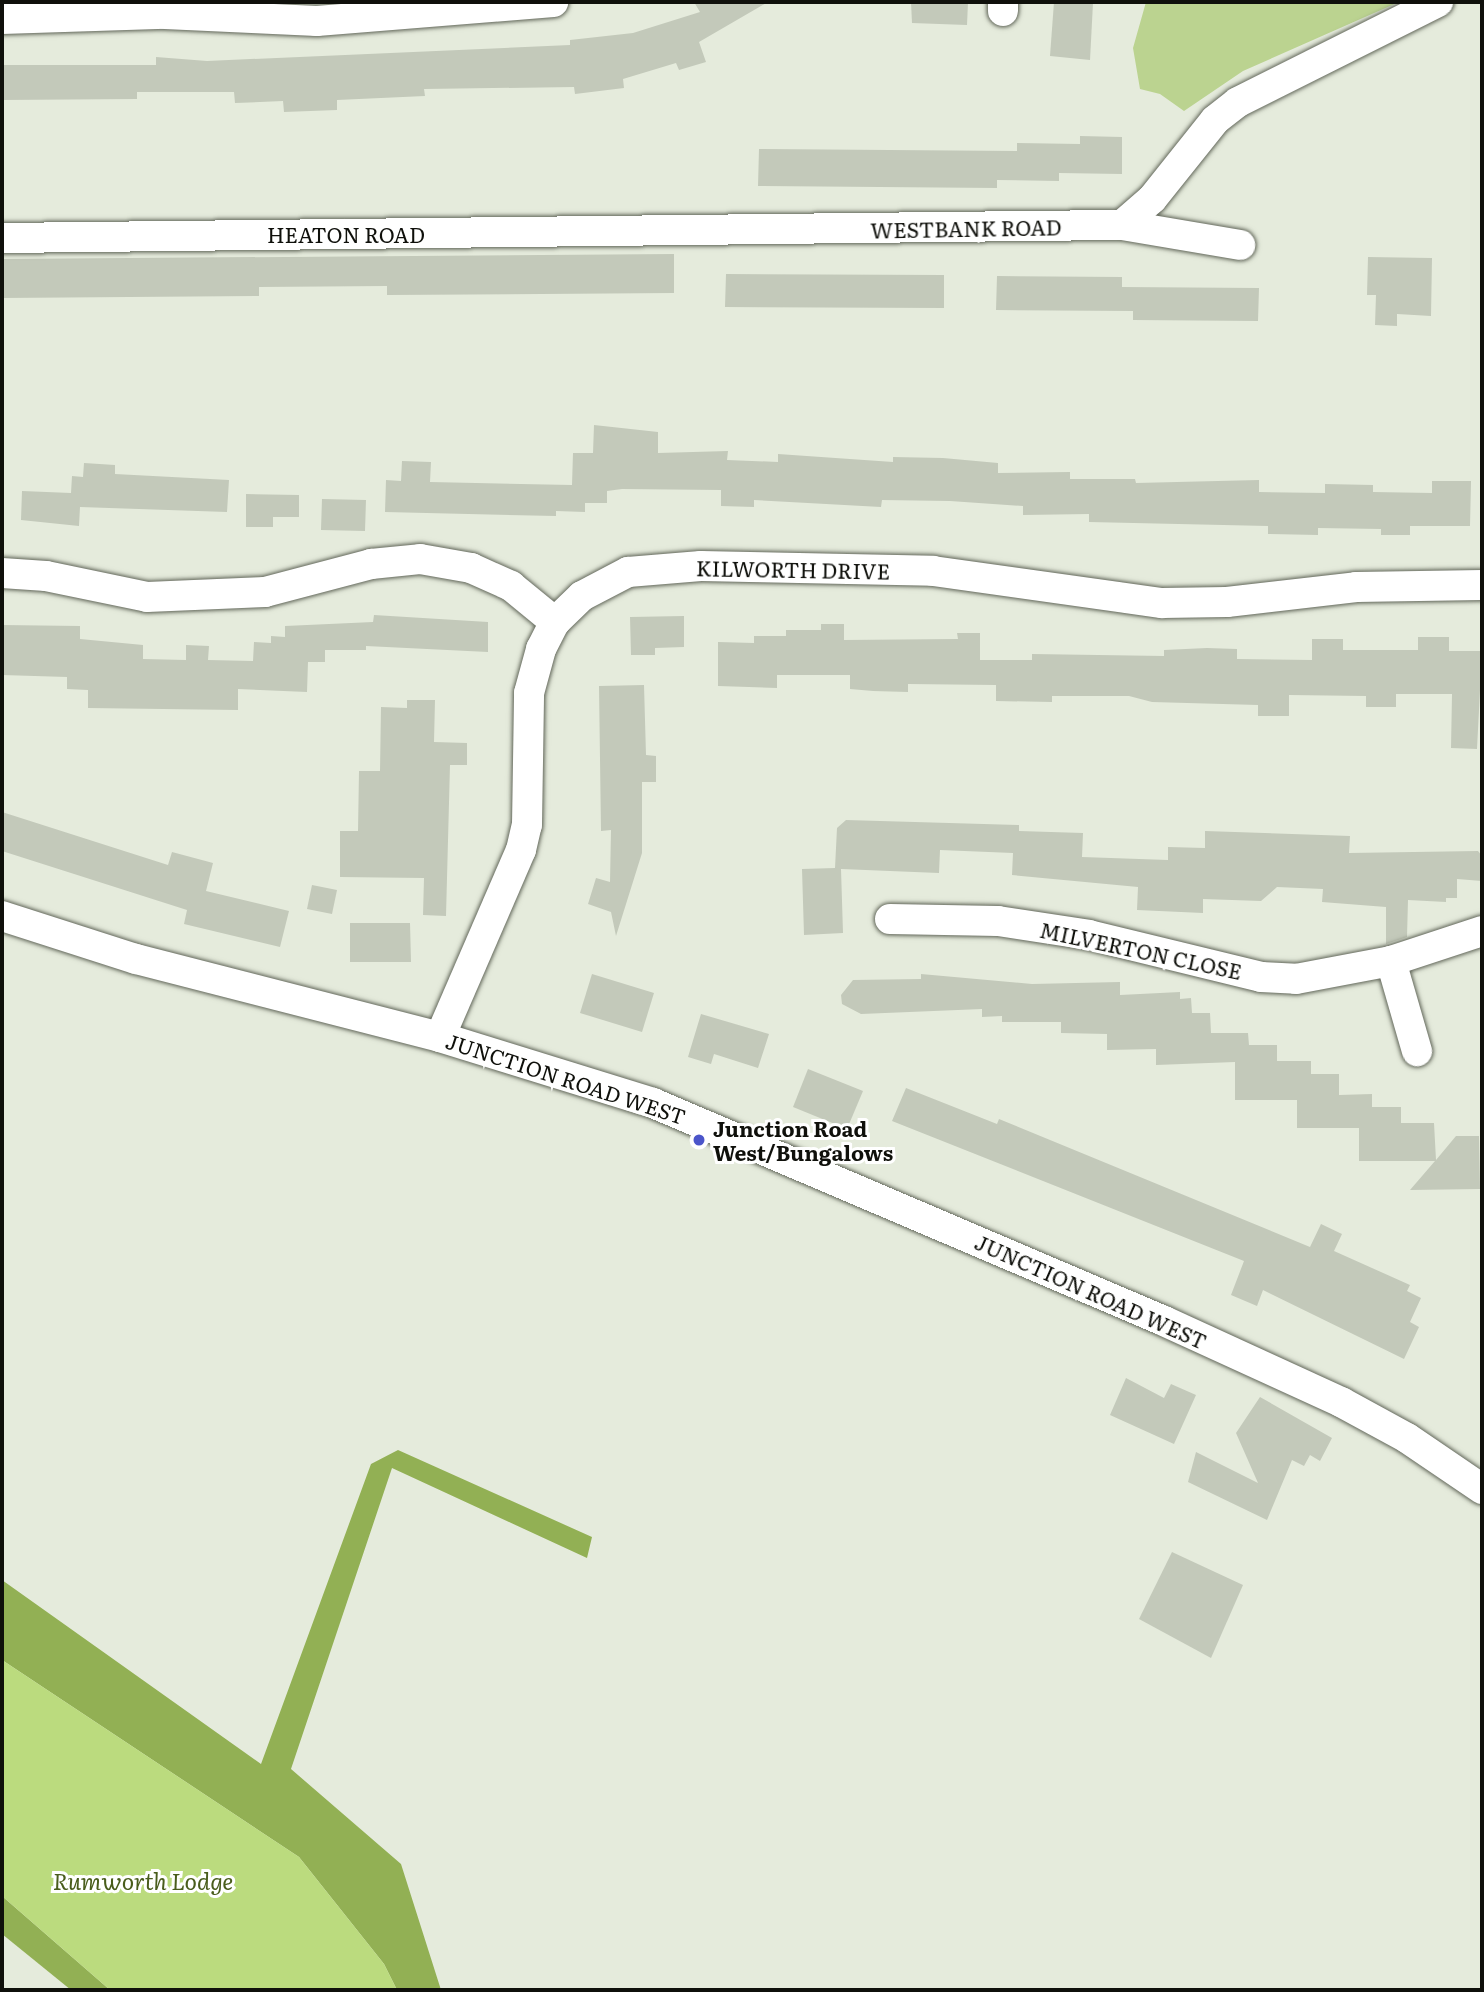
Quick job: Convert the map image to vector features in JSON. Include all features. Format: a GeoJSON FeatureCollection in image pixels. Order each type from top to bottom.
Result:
{"type":"FeatureCollection","features":[{"type":"Feature","properties":{"kind":"street"},"geometry":{"type":"LineString","coordinates":[[2,19],[166,8],[317,21],[419,6],[553,2]]}},
{"type":"Feature","properties":{"kind":"street"},"geometry":{"type":"LineString","coordinates":[[1122,225],[1152,199],[1215,120],[1238,102],[1438,2]]}},
{"type":"Feature","properties":{"kind":"street","name":"WESTBANK ROAD"},"geometry":{"type":"LineString","coordinates":[[690,232],[1122,225],[1240,245]]}},
{"type":"Feature","properties":{"kind":"street","name":"HEATON ROAD"},"geometry":{"type":"LineString","coordinates":[[2,238],[690,232]]}},
{"type":"Feature","properties":{"kind":"street"},"geometry":{"type":"LineString","coordinates":[[2,573],[46,576],[147,597],[265,592],[371,564],[420,559],[471,568],[511,586],[555,622]]}},
{"type":"Feature","properties":{"kind":"street","name":"KILWORTH DRIVE"},"geometry":{"type":"LineString","coordinates":[[440,1037],[521,850],[527,825],[529,693],[541,649],[555,622],[582,596],[628,572],[701,566],[933,571],[1162,603],[1227,602],[1356,587],[1482,585]]}},
{"type":"Feature","properties":{"kind":"street","name":"JUNCTION ROAD WEST"},"geometry":{"type":"LineString","coordinates":[[2,916],[136,959],[440,1037],[653,1103],[1152,1316],[1340,1402],[1407,1438],[1482,1489]]}},
{"type":"Feature","properties":{"kind":"street","name":"MILVERTON CLOSE"},"geometry":{"type":"LineString","coordinates":[[890,919],[998,921],[1063,931],[1261,977],[1320,976],[1391,961],[1482,931]]}},
{"type":"Feature","properties":{"kind":"street"},"geometry":{"type":"LineString","coordinates":[[1391,961],[1417,1051]]}},
{"type":"Feature","properties":{"kind":"shaded area"},"geometry":{"type":"Polygon","coordinates":[[[1146,2],[1399,2],[1243,71],[1184,111],[1160,94],[1140,89],[1133,48],[1146,2]]]}},
{"type":"Feature","properties":{"kind":"shaded area"},"geometry":{"type":"Polygon","coordinates":[[[398,1450],[592,1537],[587,1558],[392,1468],[291,1769],[401,1864],[441,1990],[397,1990],[384,1964],[299,1857],[2,1660],[2,1580],[261,1764],[371,1464],[398,1450]]]}},
{"type":"Feature","properties":{"kind":"shaded area"},"geometry":{"type":"Polygon","coordinates":[[[2,1896],[110,1990],[71,1990],[2,1934],[2,1896]]]}},
{"type":"Feature","properties":{"kind":"water","name":"Rumworth Lodge"},"geometry":{"type":"Polygon","coordinates":[[[2,1660],[299,1857],[384,1964],[397,1990],[110,1990],[2,1896],[2,1660]]]}},
{"type":"Feature","properties":{"kind":"building"},"geometry":{"type":"Polygon","coordinates":[[[694,2],[768,2],[699,42],[706,62],[679,70],[676,63],[623,79],[624,88],[575,94],[574,87],[424,89],[425,96],[337,100],[337,110],[284,112],[283,101],[235,103],[234,92],[137,92],[137,99],[2,100],[2,65],[156,65],[156,57],[207,61],[570,45],[570,40],[633,33],[700,12],[694,2]]]}},
{"type":"Feature","properties":{"kind":"building"},"geometry":{"type":"Polygon","coordinates":[[[911,2],[968,2],[967,25],[912,23],[911,2]]]}},
{"type":"Feature","properties":{"kind":"building"},"geometry":{"type":"Polygon","coordinates":[[[1054,2],[1093,3],[1090,60],[1050,56],[1054,2]]]}},
{"type":"Feature","properties":{"kind":"building"},"geometry":{"type":"Polygon","coordinates":[[[1080,136],[1122,137],[1122,174],[1059,173],[1059,181],[997,180],[997,188],[758,186],[759,149],[1017,151],[1017,143],[1080,144],[1080,136]]]}},
{"type":"Feature","properties":{"kind":"building"},"geometry":{"type":"Polygon","coordinates":[[[674,254],[674,293],[387,295],[387,286],[259,287],[259,296],[2,298],[2,259],[674,254]]]}},
{"type":"Feature","properties":{"kind":"building"},"geometry":{"type":"Polygon","coordinates":[[[1368,257],[1432,258],[1431,316],[1397,314],[1397,326],[1375,325],[1376,295],[1367,295],[1368,257]]]}},
{"type":"Feature","properties":{"kind":"building"},"geometry":{"type":"Polygon","coordinates":[[[726,274],[944,275],[944,308],[725,307],[726,274]]]}},
{"type":"Feature","properties":{"kind":"building"},"geometry":{"type":"Polygon","coordinates":[[[997,276],[1122,277],[1122,287],[1259,288],[1258,321],[1133,320],[1133,311],[996,310],[997,276]]]}},
{"type":"Feature","properties":{"kind":"building"},"geometry":{"type":"Polygon","coordinates":[[[594,425],[658,432],[658,453],[728,451],[727,460],[778,462],[778,454],[893,462],[893,457],[943,458],[998,463],[998,473],[1070,472],[1070,479],[1135,479],[1136,483],[1259,480],[1259,492],[1325,493],[1325,484],[1373,485],[1373,492],[1432,493],[1432,481],[1471,481],[1470,526],[1410,526],[1410,535],[1381,535],[1381,529],[1318,528],[1318,535],[1268,534],[1268,526],[1089,522],[1089,514],[1023,515],[1023,506],[950,501],[882,500],[881,507],[754,500],[754,507],[721,506],[721,490],[607,491],[607,503],[585,503],[585,512],[556,511],[556,516],[385,512],[386,480],[401,481],[402,461],[431,462],[430,482],[572,485],[573,453],[593,453],[594,425]]]}},
{"type":"Feature","properties":{"kind":"building"},"geometry":{"type":"Polygon","coordinates":[[[84,463],[115,465],[115,474],[229,480],[227,512],[80,507],[79,526],[21,520],[22,491],[71,493],[72,476],[83,477],[84,463]]]}},
{"type":"Feature","properties":{"kind":"building"},"geometry":{"type":"Polygon","coordinates":[[[246,494],[299,495],[299,517],[273,517],[273,527],[246,527],[246,494]]]}},
{"type":"Feature","properties":{"kind":"building"},"geometry":{"type":"Polygon","coordinates":[[[322,499],[366,500],[365,531],[321,530],[322,499]]]}},
{"type":"Feature","properties":{"kind":"building"},"geometry":{"type":"Polygon","coordinates":[[[374,615],[488,622],[488,652],[366,646],[366,650],[325,650],[325,662],[308,662],[307,692],[238,689],[238,710],[88,708],[88,690],[67,689],[67,677],[2,675],[2,625],[80,626],[80,639],[143,645],[143,659],[186,660],[186,645],[209,646],[208,660],[253,661],[254,642],[271,643],[271,636],[285,637],[285,626],[373,622],[374,615]]]}},
{"type":"Feature","properties":{"kind":"building"},"geometry":{"type":"Polygon","coordinates":[[[684,616],[684,647],[655,648],[655,655],[631,655],[630,617],[684,616]]]}},
{"type":"Feature","properties":{"kind":"building"},"geometry":{"type":"Polygon","coordinates":[[[821,624],[844,624],[844,640],[958,639],[957,633],[980,633],[980,660],[1032,660],[1032,654],[1164,656],[1164,650],[1207,648],[1237,649],[1237,659],[1312,660],[1312,639],[1343,639],[1343,650],[1418,650],[1418,637],[1449,637],[1449,651],[1482,651],[1477,749],[1451,748],[1452,694],[1396,694],[1396,707],[1366,707],[1366,696],[1289,695],[1289,716],[1258,716],[1258,705],[1152,702],[1129,696],[1052,696],[1052,702],[996,701],[996,685],[908,684],[908,692],[850,689],[850,675],[777,675],[777,688],[718,686],[718,642],[754,643],[754,636],[786,636],[786,630],[821,630],[821,624]]]}},
{"type":"Feature","properties":{"kind":"building"},"geometry":{"type":"Polygon","coordinates":[[[644,685],[646,755],[656,756],[656,782],[642,782],[642,853],[616,936],[611,912],[588,904],[596,878],[610,882],[611,830],[601,831],[599,686],[644,685]]]}},
{"type":"Feature","properties":{"kind":"building"},"geometry":{"type":"Polygon","coordinates":[[[407,700],[435,700],[434,742],[467,743],[467,765],[450,765],[446,916],[423,915],[424,878],[340,877],[340,831],[358,831],[359,771],[380,771],[381,707],[407,708],[407,700]]]}},
{"type":"Feature","properties":{"kind":"building"},"geometry":{"type":"Polygon","coordinates":[[[2,812],[168,865],[172,852],[213,863],[206,891],[289,911],[280,947],[184,924],[187,910],[2,851],[2,812]]]}},
{"type":"Feature","properties":{"kind":"building"},"geometry":{"type":"Polygon","coordinates":[[[846,820],[1019,825],[1019,831],[1083,833],[1082,857],[1168,860],[1168,847],[1205,848],[1205,831],[1350,836],[1349,853],[1478,851],[1482,856],[1482,881],[1457,879],[1457,898],[1446,898],[1446,902],[1408,900],[1407,937],[1386,944],[1386,907],[1322,902],[1323,889],[1277,887],[1261,901],[1203,899],[1203,913],[1137,910],[1138,887],[1012,875],[1013,853],[940,850],[939,873],[841,869],[843,933],[804,935],[802,869],[835,868],[837,828],[846,820]]]}},
{"type":"Feature","properties":{"kind":"building"},"geometry":{"type":"Polygon","coordinates":[[[312,885],[337,890],[332,914],[307,909],[312,885]]]}},
{"type":"Feature","properties":{"kind":"building"},"geometry":{"type":"Polygon","coordinates":[[[350,923],[410,923],[411,962],[350,962],[350,923]]]}},
{"type":"Feature","properties":{"kind":"building"},"geometry":{"type":"Polygon","coordinates":[[[592,974],[654,993],[642,1032],[580,1013],[592,974]]]}},
{"type":"Feature","properties":{"kind":"building"},"geometry":{"type":"Polygon","coordinates":[[[921,974],[1032,984],[1120,982],[1120,995],[1180,992],[1180,999],[1191,998],[1192,1013],[1210,1013],[1211,1033],[1248,1033],[1249,1045],[1277,1045],[1277,1061],[1311,1061],[1311,1074],[1339,1074],[1339,1095],[1372,1094],[1372,1107],[1401,1107],[1401,1123],[1434,1123],[1436,1160],[1456,1136],[1479,1136],[1480,1189],[1410,1190],[1435,1161],[1359,1161],[1359,1128],[1297,1128],[1297,1100],[1235,1100],[1235,1062],[1156,1065],[1156,1049],[1107,1050],[1107,1034],[1061,1033],[1061,1022],[1002,1022],[1002,1016],[982,1017],[982,1009],[861,1014],[842,1004],[841,995],[853,980],[921,979],[921,974]]]}},
{"type":"Feature","properties":{"kind":"building"},"geometry":{"type":"Polygon","coordinates":[[[701,1014],[769,1034],[758,1068],[714,1054],[711,1064],[688,1057],[701,1014]]]}},
{"type":"Feature","properties":{"kind":"building"},"geometry":{"type":"Polygon","coordinates":[[[808,1069],[863,1091],[847,1129],[793,1107],[808,1069]]]}},
{"type":"Feature","properties":{"kind":"building"},"geometry":{"type":"Polygon","coordinates":[[[906,1088],[997,1124],[999,1119],[1310,1247],[1321,1224],[1342,1234],[1334,1251],[1410,1285],[1407,1291],[1421,1298],[1410,1322],[1419,1327],[1404,1359],[1263,1290],[1257,1306],[1231,1295],[1244,1261],[892,1121],[906,1088]]]}},
{"type":"Feature","properties":{"kind":"building"},"geometry":{"type":"Polygon","coordinates":[[[1126,1378],[1164,1398],[1171,1384],[1196,1395],[1174,1444],[1110,1415],[1126,1378]]]}},
{"type":"Feature","properties":{"kind":"building"},"geometry":{"type":"Polygon","coordinates":[[[1260,1397],[1332,1438],[1320,1461],[1310,1455],[1304,1466],[1292,1460],[1267,1520],[1188,1482],[1196,1452],[1258,1483],[1236,1433],[1260,1397]]]}},
{"type":"Feature","properties":{"kind":"building"},"geometry":{"type":"Polygon","coordinates":[[[1172,1552],[1243,1585],[1211,1658],[1139,1619],[1172,1552]]]}},
{"type":"Feature","properties":{"kind":"place","name":"Junction Road West/Bungalows"},"geometry":{"type":"Point","coordinates":[699,1140]}}]}
